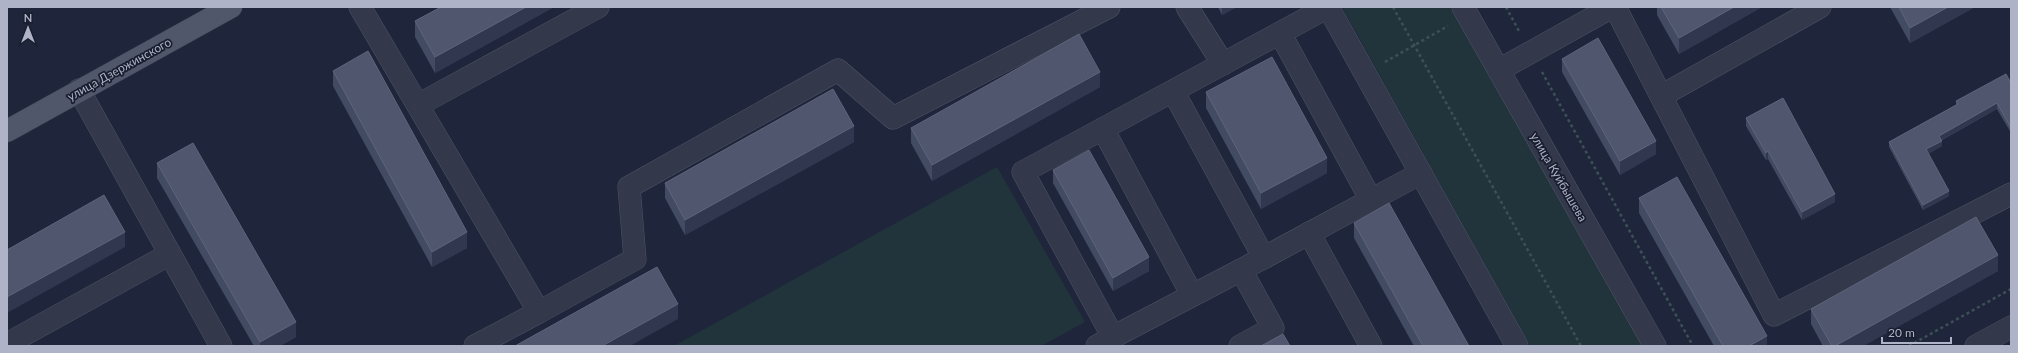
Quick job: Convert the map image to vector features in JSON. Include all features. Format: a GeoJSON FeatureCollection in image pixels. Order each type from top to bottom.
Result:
{"type":"FeatureCollection","features":[{"type":"Feature","properties":{"kind":"main road","name":"улица Дзержинского"},"geometry":{"type":"LineString","coordinates":[[7,131],[231,7]]}},
{"type":"Feature","properties":{"kind":"street"},"geometry":{"type":"LineString","coordinates":[[360,7],[539,312]]}},
{"type":"Feature","properties":{"kind":"street"},"geometry":{"type":"LineString","coordinates":[[418,105],[598,7]]}},
{"type":"Feature","properties":{"kind":"street"},"geometry":{"type":"LineString","coordinates":[[475,346],[635,259],[629,187],[838,70],[893,118],[1108,7]]}},
{"type":"Feature","properties":{"kind":"street"},"geometry":{"type":"LineString","coordinates":[[1187,7],[1223,64]]}},
{"type":"Feature","properties":{"kind":"street"},"geometry":{"type":"LineString","coordinates":[[1421,173],[1105,342],[1023,172],[1328,7],[1366,74],[1421,173],[1517,346]]}},
{"type":"Feature","properties":{"kind":"street"},"geometry":{"type":"LineString","coordinates":[[1499,70],[1612,7]]}},
{"type":"Feature","properties":{"kind":"street"},"geometry":{"type":"LineString","coordinates":[[1615,7],[1774,315],[2010,198]]}},
{"type":"Feature","properties":{"kind":"street"},"geometry":{"type":"LineString","coordinates":[[1661,96],[1820,7]]}},
{"type":"Feature","properties":{"kind":"street","name":"улица Куйбышева"},"geometry":{"type":"LineString","coordinates":[[1466,11],[1655,346]]}},
{"type":"Feature","properties":{"kind":"street"},"geometry":{"type":"LineString","coordinates":[[1280,33],[1371,200]]}},
{"type":"Feature","properties":{"kind":"street"},"geometry":{"type":"LineString","coordinates":[[79,90],[222,346]]}},
{"type":"Feature","properties":{"kind":"street"},"geometry":{"type":"LineString","coordinates":[[1172,91],[1264,258]]}},
{"type":"Feature","properties":{"kind":"street"},"geometry":{"type":"LineString","coordinates":[[1103,129],[1192,295]]}},
{"type":"Feature","properties":{"kind":"street"},"geometry":{"type":"LineString","coordinates":[[1309,233],[1372,346]]}},
{"type":"Feature","properties":{"kind":"street"},"geometry":{"type":"LineString","coordinates":[[7,344],[170,254]]}},
{"type":"Feature","properties":{"kind":"street"},"geometry":{"type":"LineString","coordinates":[[1240,346],[1272,328],[1241,270]]}},
{"type":"Feature","properties":{"kind":"street"},"geometry":{"type":"LineString","coordinates":[[1976,346],[2011,327]]}},
{"type":"Feature","properties":{"kind":"path"},"geometry":{"type":"LineString","coordinates":[[1392,7],[1581,346]]}},
{"type":"Feature","properties":{"kind":"path"},"geometry":{"type":"LineString","coordinates":[[1506,7],[1693,346]]}},
{"type":"Feature","properties":{"kind":"path"},"geometry":{"type":"LineString","coordinates":[[1366,74],[1414,46],[1466,11]]}},
{"type":"Feature","properties":{"kind":"path"},"geometry":{"type":"LineString","coordinates":[[1909,346],[2011,289]]}},
{"type":"Feature","properties":{"kind":"shaded area"},"geometry":{"type":"Polygon","coordinates":[[[1342,7],[1451,7],[1644,346],[1530,346],[1342,7]]]}},
{"type":"Feature","properties":{"kind":"shaded area"},"geometry":{"type":"Polygon","coordinates":[[[997,167],[1085,322],[1041,346],[674,346],[997,167]]]}},
{"type":"Feature","properties":{"kind":"building"},"geometry":{"type":"Polygon","coordinates":[[[441,7],[526,7],[435,57],[415,21],[441,7]]]}},
{"type":"Feature","properties":{"kind":"building"},"geometry":{"type":"Polygon","coordinates":[[[1661,7],[1734,7],[1679,38],[1661,7]]]}},
{"type":"Feature","properties":{"kind":"building"},"geometry":{"type":"Polygon","coordinates":[[[1899,7],[1948,7],[1910,28],[1899,7]]]}},
{"type":"Feature","properties":{"kind":"building"},"geometry":{"type":"Polygon","coordinates":[[[1079,34],[1100,72],[932,165],[911,128],[1079,34]]]}},
{"type":"Feature","properties":{"kind":"building"},"geometry":{"type":"Polygon","coordinates":[[[1598,38],[1656,141],[1620,161],[1562,59],[1598,38]]]}},
{"type":"Feature","properties":{"kind":"building"},"geometry":{"type":"Polygon","coordinates":[[[368,51],[467,232],[432,252],[333,71],[368,51]]]}},
{"type":"Feature","properties":{"kind":"building"},"geometry":{"type":"Polygon","coordinates":[[[1272,57],[1327,158],[1261,193],[1206,92],[1272,57]]]}},
{"type":"Feature","properties":{"kind":"building"},"geometry":{"type":"Polygon","coordinates":[[[2006,74],[2011,83],[2011,128],[1997,103],[1939,136],[1942,141],[1926,149],[1949,191],[1923,205],[1889,142],[1958,104],[1956,101],[2006,74]]]}},
{"type":"Feature","properties":{"kind":"building"},"geometry":{"type":"Polygon","coordinates":[[[833,89],[854,126],[685,220],[665,183],[833,89]]]}},
{"type":"Feature","properties":{"kind":"building"},"geometry":{"type":"Polygon","coordinates":[[[1783,98],[1835,194],[1802,212],[1768,151],[1766,153],[1746,118],[1783,98]]]}},
{"type":"Feature","properties":{"kind":"building"},"geometry":{"type":"Polygon","coordinates":[[[193,143],[296,322],[260,342],[157,163],[193,143]]]}},
{"type":"Feature","properties":{"kind":"building"},"geometry":{"type":"Polygon","coordinates":[[[1089,150],[1149,257],[1113,278],[1053,170],[1089,150]]]}},
{"type":"Feature","properties":{"kind":"building"},"geometry":{"type":"Polygon","coordinates":[[[1677,177],[1767,336],[1749,346],[1723,346],[1639,198],[1677,177]]]}},
{"type":"Feature","properties":{"kind":"building"},"geometry":{"type":"Polygon","coordinates":[[[104,195],[125,232],[7,297],[7,250],[104,195]]]}},
{"type":"Feature","properties":{"kind":"building"},"geometry":{"type":"Polygon","coordinates":[[[1389,203],[1469,346],[1423,346],[1354,223],[1389,203]]]}},
{"type":"Feature","properties":{"kind":"building"},"geometry":{"type":"Polygon","coordinates":[[[1976,217],[1998,255],[1835,346],[1832,346],[1811,309],[1976,217]]]}},
{"type":"Feature","properties":{"kind":"building"},"geometry":{"type":"Polygon","coordinates":[[[657,267],[678,304],[602,346],[515,346],[657,267]]]}},
{"type":"Feature","properties":{"kind":"building"},"geometry":{"type":"Polygon","coordinates":[[[1283,334],[1290,346],[1261,346],[1283,334]]]}}]}
